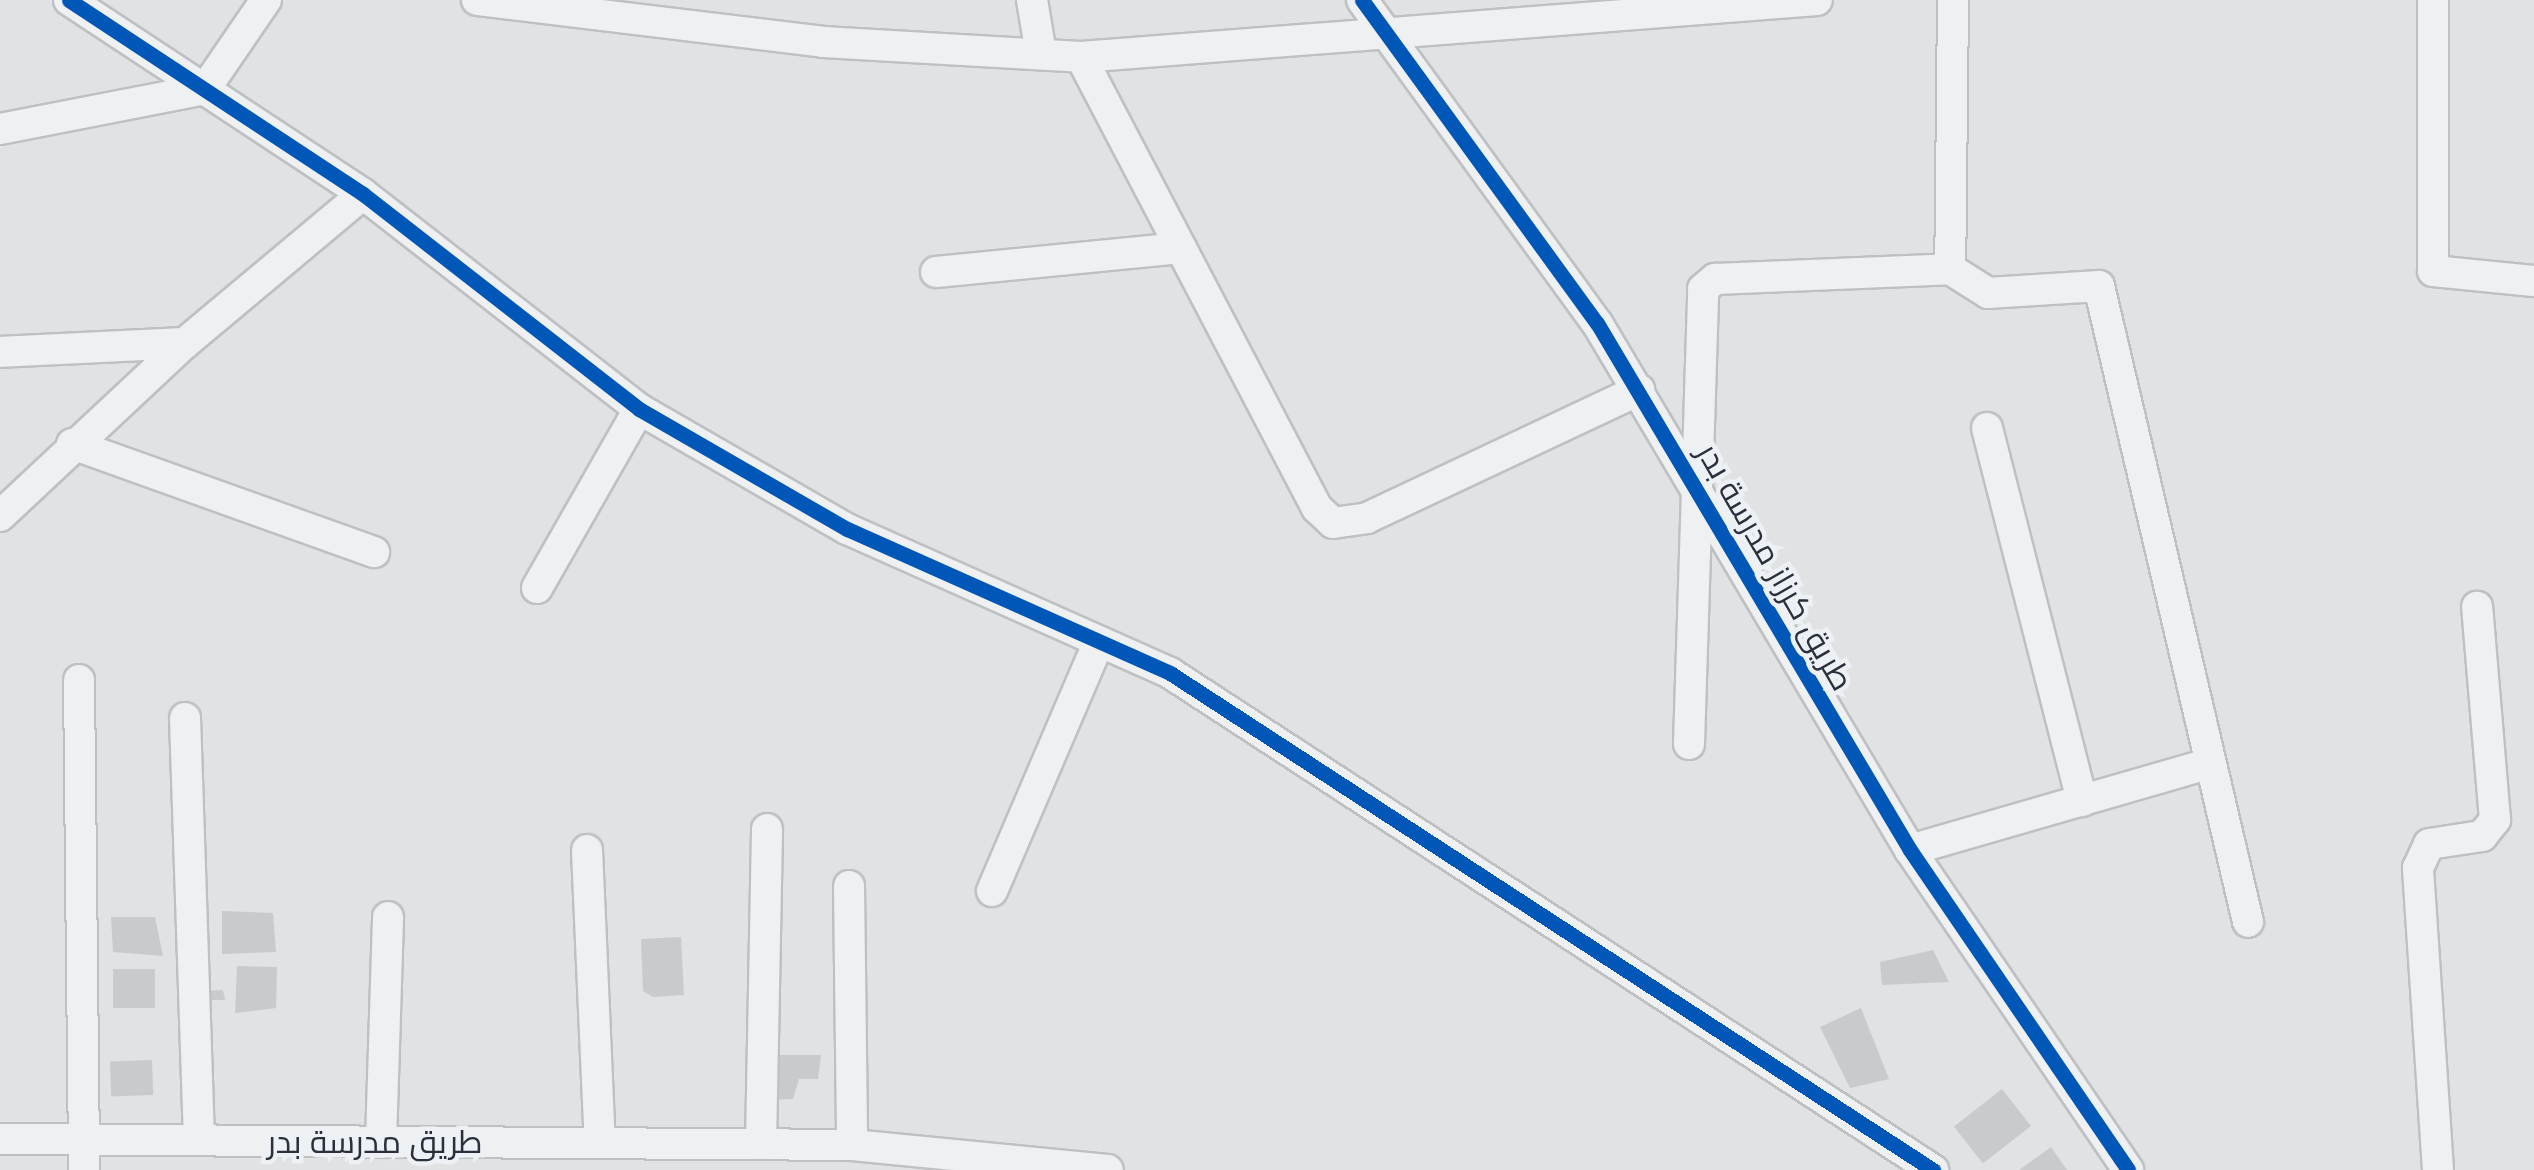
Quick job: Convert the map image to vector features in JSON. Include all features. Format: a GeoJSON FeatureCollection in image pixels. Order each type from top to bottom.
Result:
{"type":"FeatureCollection","features":[{"type":"Feature","properties":{"kind":"street"},"geometry":{"type":"LineString","coordinates":[[70,0],[363,194],[639,409],[847,529],[1202,693],[1933,1170]]}},
{"type":"Feature","properties":{"kind":"street"},"geometry":{"type":"LineString","coordinates":[[0,128],[205,88],[266,0]]}},
{"type":"Feature","properties":{"kind":"street"},"geometry":{"type":"LineString","coordinates":[[477,0],[822,42],[1081,57],[1389,34],[1566,12],[1817,0]]}},
{"type":"Feature","properties":{"kind":"street"},"geometry":{"type":"LineString","coordinates":[[1032,0],[1041,54]]}},
{"type":"Feature","properties":{"kind":"street","name":"طريق كرزاز مدرسة بدر"},"geometry":{"type":"LineString","coordinates":[[1362,0],[1639,390],[1910,850],[2128,1170]]}},
{"type":"Feature","properties":{"kind":"street"},"geometry":{"type":"LineString","coordinates":[[1950,270],[1953,0]]}},
{"type":"Feature","properties":{"kind":"street"},"geometry":{"type":"LineString","coordinates":[[2433,0],[2428,255],[2446,278],[2534,282]]}},
{"type":"Feature","properties":{"kind":"street"},"geometry":{"type":"LineString","coordinates":[[1081,57],[1317,508],[1333,523],[1368,518],[1639,390]]}},
{"type":"Feature","properties":{"kind":"street"},"geometry":{"type":"LineString","coordinates":[[0,516],[72,444],[185,343],[363,194]]}},
{"type":"Feature","properties":{"kind":"street"},"geometry":{"type":"LineString","coordinates":[[936,272],[1181,248]]}},
{"type":"Feature","properties":{"kind":"street"},"geometry":{"type":"LineString","coordinates":[[1689,744],[1700,490],[1703,289],[1715,279],[1950,270],[1988,293],[2099,286],[2206,765],[2248,922]]}},
{"type":"Feature","properties":{"kind":"street"},"geometry":{"type":"LineString","coordinates":[[0,352],[185,343]]}},
{"type":"Feature","properties":{"kind":"street"},"geometry":{"type":"LineString","coordinates":[[537,588],[639,409]]}},
{"type":"Feature","properties":{"kind":"street"},"geometry":{"type":"LineString","coordinates":[[1987,428],[2082,801]]}},
{"type":"Feature","properties":{"kind":"street"},"geometry":{"type":"LineString","coordinates":[[72,444],[374,552]]}},
{"type":"Feature","properties":{"kind":"street"},"geometry":{"type":"LineString","coordinates":[[2438,1170],[2418,868],[2428,844],[2482,836],[2496,820],[2477,607]]}},
{"type":"Feature","properties":{"kind":"street"},"geometry":{"type":"LineString","coordinates":[[992,891],[1097,646]]}},
{"type":"Feature","properties":{"kind":"street"},"geometry":{"type":"LineString","coordinates":[[79,680],[83,1155]]}},
{"type":"Feature","properties":{"kind":"street"},"geometry":{"type":"LineString","coordinates":[[184,718],[200,1140]]}},
{"type":"Feature","properties":{"kind":"street"},"geometry":{"type":"LineString","coordinates":[[1910,850],[2206,765]]}},
{"type":"Feature","properties":{"kind":"street"},"geometry":{"type":"LineString","coordinates":[[760,1144],[766,829]]}},
{"type":"Feature","properties":{"kind":"street"},"geometry":{"type":"LineString","coordinates":[[587,850],[600,1143]]}},
{"type":"Feature","properties":{"kind":"street"},"geometry":{"type":"LineString","coordinates":[[849,886],[852,1145]]}},
{"type":"Feature","properties":{"kind":"street"},"geometry":{"type":"LineString","coordinates":[[381,1142],[388,917]]}},
{"type":"Feature","properties":{"kind":"street","name":"طريق مدرسة بدر"},"geometry":{"type":"LineString","coordinates":[[0,1140],[83,1155],[200,1140],[285,1156],[381,1142],[557,1156],[600,1143],[852,1145],[1108,1170]]}},
{"type":"Feature","properties":{"kind":"building"},"geometry":{"type":"Polygon","coordinates":[[[222,911],[273,913],[276,952],[222,954],[222,911]]]}},
{"type":"Feature","properties":{"kind":"building"},"geometry":{"type":"Polygon","coordinates":[[[111,917],[155,917],[163,956],[113,952],[111,917]]]}},
{"type":"Feature","properties":{"kind":"building"},"geometry":{"type":"Polygon","coordinates":[[[681,937],[684,995],[653,997],[643,991],[641,939],[681,937]]]}},
{"type":"Feature","properties":{"kind":"building"},"geometry":{"type":"Polygon","coordinates":[[[1933,950],[1949,982],[1882,985],[1880,962],[1933,950]]]}},
{"type":"Feature","properties":{"kind":"building"},"geometry":{"type":"Polygon","coordinates":[[[237,966],[277,967],[276,1008],[235,1013],[237,966]]]}},
{"type":"Feature","properties":{"kind":"building"},"geometry":{"type":"Polygon","coordinates":[[[113,969],[155,969],[155,1008],[113,1008],[113,969]]]}},
{"type":"Feature","properties":{"kind":"building"},"geometry":{"type":"Polygon","coordinates":[[[223,990],[225,1000],[207,1000],[205,991],[223,990]]]}},
{"type":"Feature","properties":{"kind":"building"},"geometry":{"type":"Polygon","coordinates":[[[1861,1008],[1889,1079],[1850,1088],[1820,1027],[1861,1008]]]}},
{"type":"Feature","properties":{"kind":"building"},"geometry":{"type":"Polygon","coordinates":[[[780,1055],[821,1055],[818,1079],[799,1079],[793,1099],[772,1100],[780,1055]]]}},
{"type":"Feature","properties":{"kind":"building"},"geometry":{"type":"Polygon","coordinates":[[[152,1060],[153,1095],[111,1096],[110,1061],[152,1060]]]}},
{"type":"Feature","properties":{"kind":"building"},"geometry":{"type":"Polygon","coordinates":[[[2002,1089],[2031,1126],[1983,1164],[1954,1127],[2002,1089]]]}},
{"type":"Feature","properties":{"kind":"building"},"geometry":{"type":"Polygon","coordinates":[[[2051,1147],[2067,1170],[2019,1170],[2051,1147]]]}},
{"type":"Feature","properties":{"kind":"cycle path"},"geometry":{"type":"LineString","coordinates":[[69,0],[363,194],[639,409],[847,529],[1170,673],[1933,1170]]}},
{"type":"Feature","properties":{"kind":"cycle path"},"geometry":{"type":"LineString","coordinates":[[1362,0],[1597,323],[1910,850],[2128,1170]]}}]}
